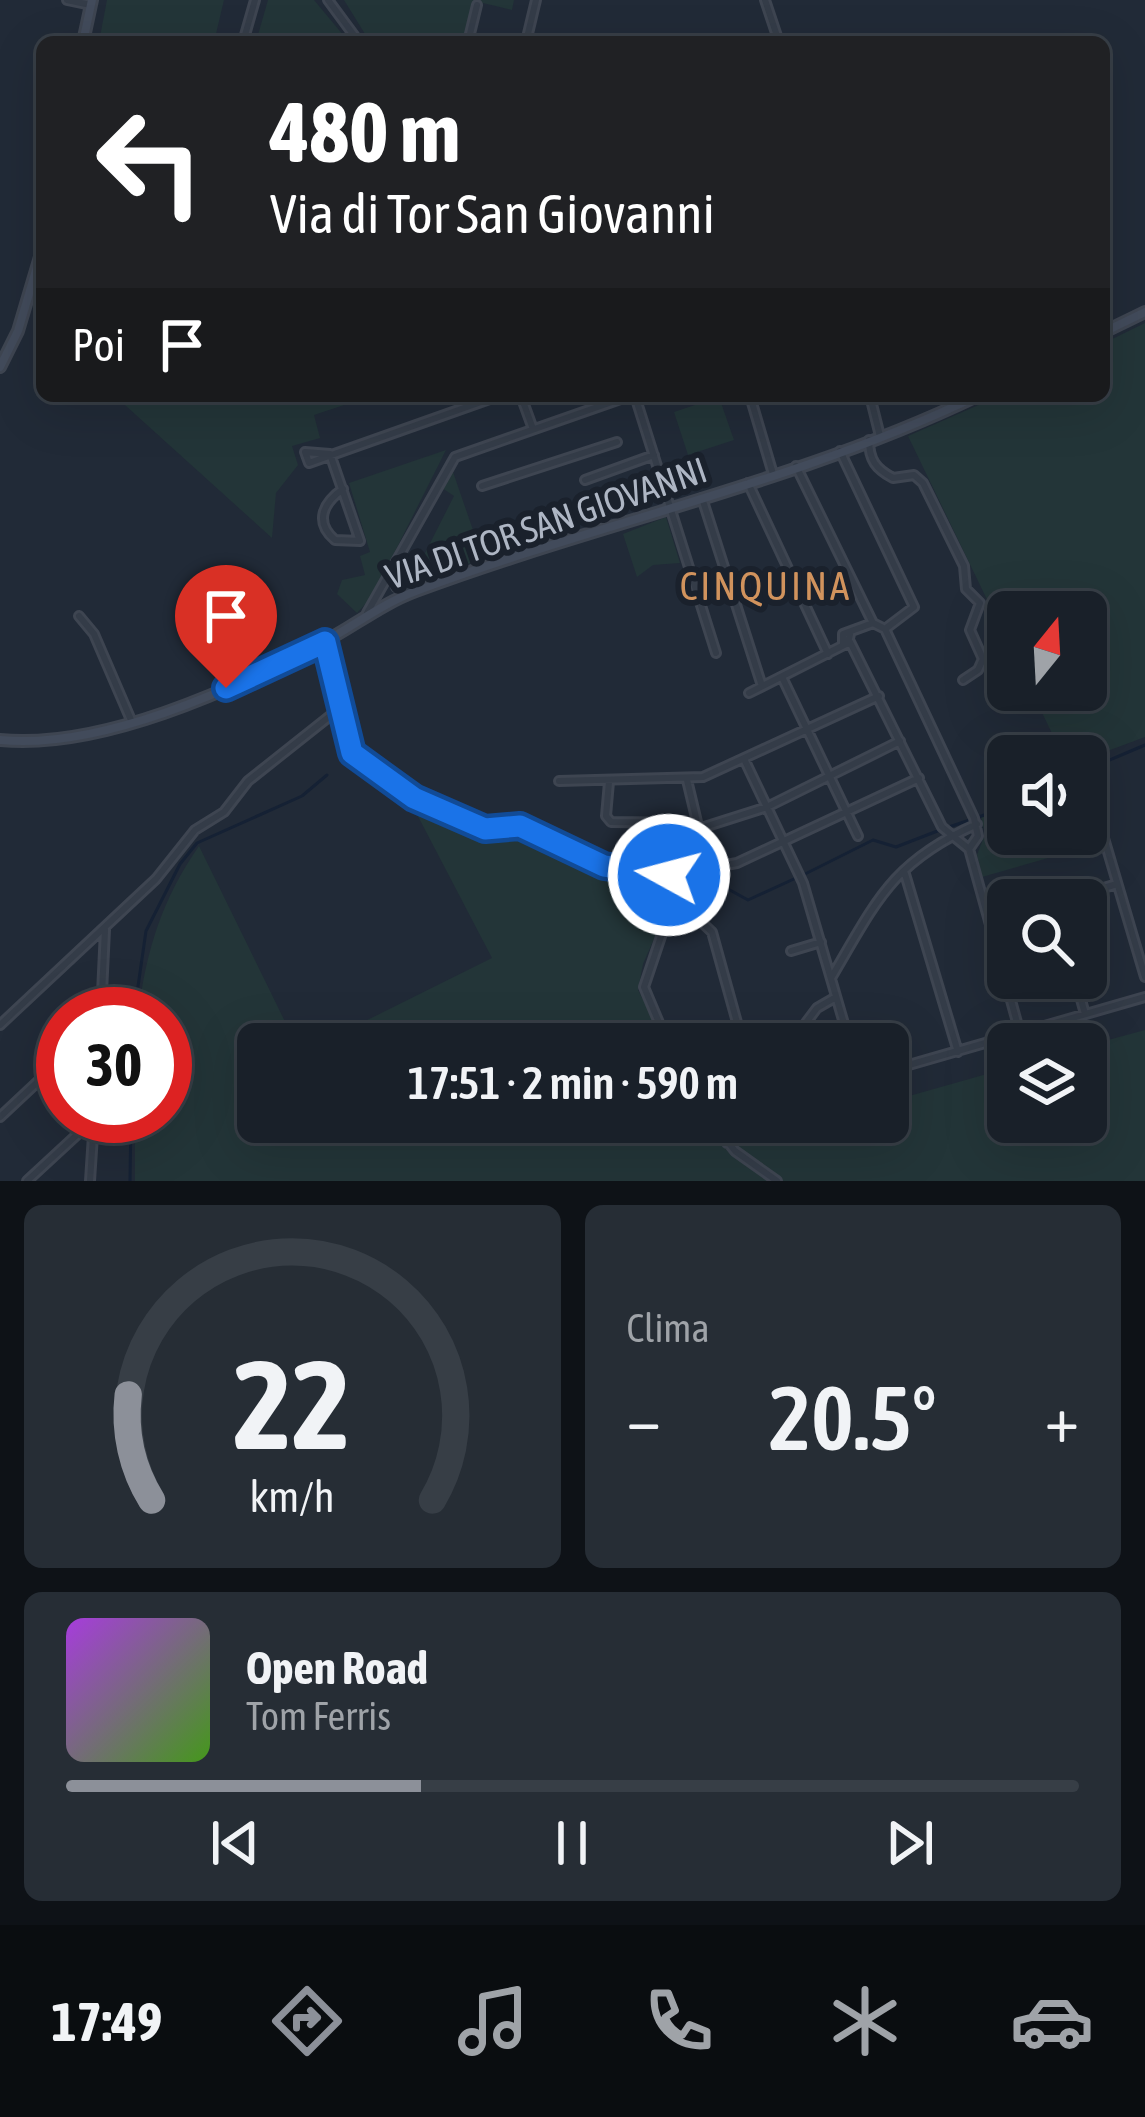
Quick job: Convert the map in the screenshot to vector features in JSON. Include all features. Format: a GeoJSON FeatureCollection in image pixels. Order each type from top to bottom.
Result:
{"type":"FeatureCollection","features":[{"type":"Feature","properties":{"kind":"street"},"geometry":{"type":"LineString","coordinates":[[67,0],[91,2],[84,36]]}},
{"type":"Feature","properties":{"kind":"street"},"geometry":{"type":"LineString","coordinates":[[245,36],[255,0]]}},
{"type":"Feature","properties":{"kind":"street"},"geometry":{"type":"LineString","coordinates":[[328,0],[354,36]]}},
{"type":"Feature","properties":{"kind":"street"},"geometry":{"type":"LineString","coordinates":[[527,36],[536,0]]}},
{"type":"Feature","properties":{"kind":"street"},"geometry":{"type":"LineString","coordinates":[[765,0],[777,36]]}},
{"type":"Feature","properties":{"kind":"street"},"geometry":{"type":"LineString","coordinates":[[469,36],[477,4]]}},
{"type":"Feature","properties":{"kind":"street"},"geometry":{"type":"LineString","coordinates":[[0,368],[18,331],[36,270]]}},
{"type":"Feature","properties":{"kind":"street"},"geometry":{"type":"LineString","coordinates":[[1110,329],[1145,311]]}},
{"type":"Feature","properties":{"kind":"street"},"geometry":{"type":"LineString","coordinates":[[344,489],[330,498],[321,515],[323,526],[335,540],[360,541],[344,489],[330,454],[469,402]]}},
{"type":"Feature","properties":{"kind":"street"},"geometry":{"type":"LineString","coordinates":[[523,402],[533,429]]}},
{"type":"Feature","properties":{"kind":"street"},"geometry":{"type":"LineString","coordinates":[[365,616],[395,569],[446,467],[466,452],[614,402]]}},
{"type":"Feature","properties":{"kind":"street"},"geometry":{"type":"LineString","coordinates":[[634,402],[716,653]]}},
{"type":"Feature","properties":{"kind":"street"},"geometry":{"type":"LineString","coordinates":[[752,402],[773,474]]}},
{"type":"Feature","properties":{"kind":"street"},"geometry":{"type":"LineString","coordinates":[[872,402],[880,436]]}},
{"type":"Feature","properties":{"kind":"street","name":"VIA DI TOR SAN GIOVANNI"},"geometry":{"type":"LineString","coordinates":[[0,740],[51,742],[226,688],[325,642],[415,591],[748,483],[959,402]]}},
{"type":"Feature","properties":{"kind":"street"},"geometry":{"type":"LineString","coordinates":[[869,440],[871,460],[887,475],[914,475],[923,483],[964,566],[966,589],[979,601],[970,630],[983,659],[978,670],[963,680]]}},
{"type":"Feature","properties":{"kind":"street"},"geometry":{"type":"LineString","coordinates":[[482,486],[617,442]]}},
{"type":"Feature","properties":{"kind":"street"},"geometry":{"type":"LineString","coordinates":[[840,451],[914,608],[885,629]]}},
{"type":"Feature","properties":{"kind":"street"},"geometry":{"type":"LineString","coordinates":[[585,480],[653,455]]}},
{"type":"Feature","properties":{"kind":"street"},"geometry":{"type":"LineString","coordinates":[[796,466],[872,623],[885,629],[970,809],[976,840],[969,849]]}},
{"type":"Feature","properties":{"kind":"street"},"geometry":{"type":"LineString","coordinates":[[748,483],[829,653]]}},
{"type":"Feature","properties":{"kind":"street"},"geometry":{"type":"LineString","coordinates":[[702,498],[762,686]]}},
{"type":"Feature","properties":{"kind":"street"},"geometry":{"type":"LineString","coordinates":[[395,569],[396,587],[415,591]]}},
{"type":"Feature","properties":{"kind":"street"},"geometry":{"type":"LineString","coordinates":[[79,616],[94,634],[131,720]]}},
{"type":"Feature","properties":{"kind":"street"},"geometry":{"type":"LineString","coordinates":[[749,693],[829,653],[872,623]]}},
{"type":"Feature","properties":{"kind":"street"},"geometry":{"type":"LineString","coordinates":[[848,640],[952,836],[969,849],[987,917]]}},
{"type":"Feature","properties":{"kind":"street"},"geometry":{"type":"LineString","coordinates":[[325,642],[354,755],[424,804],[485,829],[520,826],[609,868],[708,868],[784,845],[919,778]]}},
{"type":"Feature","properties":{"kind":"street"},"geometry":{"type":"LineString","coordinates":[[782,677],[858,836]]}},
{"type":"Feature","properties":{"kind":"street"},"geometry":{"type":"LineString","coordinates":[[559,781],[687,780],[745,761],[879,696]]}},
{"type":"Feature","properties":{"kind":"street"},"geometry":{"type":"LineString","coordinates":[[0,1025],[105,930],[195,830],[224,812],[248,781],[340,708]]}},
{"type":"Feature","properties":{"kind":"street"},"geometry":{"type":"LineString","coordinates":[[609,781],[606,817],[611,822],[698,826],[767,807],[900,740]]}},
{"type":"Feature","properties":{"kind":"street"},"geometry":{"type":"LineString","coordinates":[[745,761],[803,883],[844,1023]]}},
{"type":"Feature","properties":{"kind":"street"},"geometry":{"type":"LineString","coordinates":[[687,780],[708,868]]}},
{"type":"Feature","properties":{"kind":"street"},"geometry":{"type":"LineString","coordinates":[[831,978],[886,883],[905,874],[923,850],[975,821]]}},
{"type":"Feature","properties":{"kind":"street"},"geometry":{"type":"LineString","coordinates":[[1107,849],[1145,977]]}},
{"type":"Feature","properties":{"kind":"street"},"geometry":{"type":"LineString","coordinates":[[620,861],[669,871],[681,881],[644,982],[658,1023]]}},
{"type":"Feature","properties":{"kind":"street"},"geometry":{"type":"LineString","coordinates":[[905,874],[958,1052]]}},
{"type":"Feature","properties":{"kind":"street"},"geometry":{"type":"LineString","coordinates":[[1107,887],[1117,884]]}},
{"type":"Feature","properties":{"kind":"street"},"geometry":{"type":"LineString","coordinates":[[678,899],[713,934],[737,1023]]}},
{"type":"Feature","properties":{"kind":"street"},"geometry":{"type":"LineString","coordinates":[[102,987],[105,930]]}},
{"type":"Feature","properties":{"kind":"street"},"geometry":{"type":"LineString","coordinates":[[790,951],[820,942]]}},
{"type":"Feature","properties":{"kind":"street"},"geometry":{"type":"LineString","coordinates":[[806,1023],[817,1008],[836,997]]}},
{"type":"Feature","properties":{"kind":"street"},"geometry":{"type":"LineString","coordinates":[[1055,1023],[1145,997]]}},
{"type":"Feature","properties":{"kind":"street"},"geometry":{"type":"LineString","coordinates":[[1081,999],[1085,1014]]}},
{"type":"Feature","properties":{"kind":"street"},"geometry":{"type":"LineString","coordinates":[[909,1065],[987,1043]]}},
{"type":"Feature","properties":{"kind":"street"},"geometry":{"type":"LineString","coordinates":[[0,1117],[36,1083]]}},
{"type":"Feature","properties":{"kind":"street"},"geometry":{"type":"LineString","coordinates":[[27,1181],[67,1143]]}},
{"type":"Feature","properties":{"kind":"street"},"geometry":{"type":"LineString","coordinates":[[90,1181],[92,1143]]}},
{"type":"Feature","properties":{"kind":"street"},"geometry":{"type":"LineString","coordinates":[[727,1143],[776,1181]]}},
{"type":"Feature","properties":{"kind":"shaded area"},"geometry":{"type":"Polygon","coordinates":[[[107,0],[224,0],[215,36],[100,36],[107,0]]]}},
{"type":"Feature","properties":{"kind":"shaded area"},"geometry":{"type":"Polygon","coordinates":[[[268,0],[314,0],[344,36],[258,36],[268,0]]]}},
{"type":"Feature","properties":{"kind":"shaded area"},"geometry":{"type":"Polygon","coordinates":[[[344,0],[514,0],[512,10],[483,3],[474,36],[366,36],[344,0]]]}},
{"type":"Feature","properties":{"kind":"shaded area"},"geometry":{"type":"Polygon","coordinates":[[[1145,323],[1145,737],[1107,751],[1107,735],[1053,735],[1041,711],[1107,711],[1107,591],[987,591],[987,600],[908,436],[985,402],[1110,402],[1110,340],[1145,323]]]}},
{"type":"Feature","properties":{"kind":"shaded area"},"geometry":{"type":"Polygon","coordinates":[[[122,402],[353,402],[314,415],[320,438],[292,446],[298,465],[276,493],[272,538],[122,402]]]}},
{"type":"Feature","properties":{"kind":"shaded area"},"geometry":{"type":"Polygon","coordinates":[[[721,402],[734,440],[688,455],[674,412],[721,402]]]}},
{"type":"Feature","properties":{"kind":"shaded area"},"geometry":{"type":"Polygon","coordinates":[[[446,450],[372,597],[357,613],[337,594],[342,580],[365,575],[360,556],[370,552],[349,483],[446,450]]]}},
{"type":"Feature","properties":{"kind":"shaded area"},"geometry":{"type":"Polygon","coordinates":[[[452,469],[483,559],[400,586],[397,576],[404,561],[418,567],[454,496],[442,488],[452,469]]]}},
{"type":"Feature","properties":{"kind":"shaded area"},"geometry":{"type":"Polygon","coordinates":[[[666,517],[680,563],[653,565],[637,577],[623,534],[666,517]]]}},
{"type":"Feature","properties":{"kind":"shaded area"},"geometry":{"type":"Polygon","coordinates":[[[410,801],[470,826],[511,826],[602,868],[672,878],[677,886],[643,964],[638,990],[656,1023],[361,1023],[492,958],[410,801]]]}},
{"type":"Feature","properties":{"kind":"shaded area"},"geometry":{"type":"Polygon","coordinates":[[[987,816],[987,855],[1058,855],[982,877],[977,855],[985,834],[981,817],[987,816]]]}},
{"type":"Feature","properties":{"kind":"shaded area"},"geometry":{"type":"Polygon","coordinates":[[[199,846],[286,1023],[237,1023],[237,1143],[909,1143],[909,1096],[987,1074],[987,1143],[1107,1143],[1107,1040],[1145,1030],[1145,1181],[135,1181],[135,1143],[192,1143],[192,987],[143,987],[165,906],[199,846]]]}},
{"type":"Feature","properties":{"kind":"waterway"},"geometry":{"type":"LineString","coordinates":[[1107,761],[1145,745]]}},
{"type":"Feature","properties":{"kind":"waterway"},"geometry":{"type":"LineString","coordinates":[[368,771],[400,799],[480,833],[518,831],[599,871],[689,884],[708,878],[748,900],[796,878]]}},
{"type":"Feature","properties":{"kind":"waterway"},"geometry":{"type":"LineString","coordinates":[[138,987],[146,931],[180,864],[197,843],[302,796],[327,775]]}},
{"type":"Feature","properties":{"kind":"waterway"},"geometry":{"type":"LineString","coordinates":[[949,827],[987,814]]}},
{"type":"Feature","properties":{"kind":"waterway"},"geometry":{"type":"LineString","coordinates":[[805,874],[873,840],[896,847],[940,830]]}},
{"type":"Feature","properties":{"kind":"waterway"},"geometry":{"type":"LineString","coordinates":[[130,1181],[131,1143]]}},
{"type":"Feature","properties":{"kind":"district","name":"CINQUINA"},"geometry":{"type":"Point","coordinates":[766,586]}},
{"type":"Feature","properties":{"kind":"route"},"geometry":{"type":"LineString","coordinates":[[226,688],[325,642],[352,753],[414,798],[485,829],[520,826],[604,866],[669,875]]}}]}
